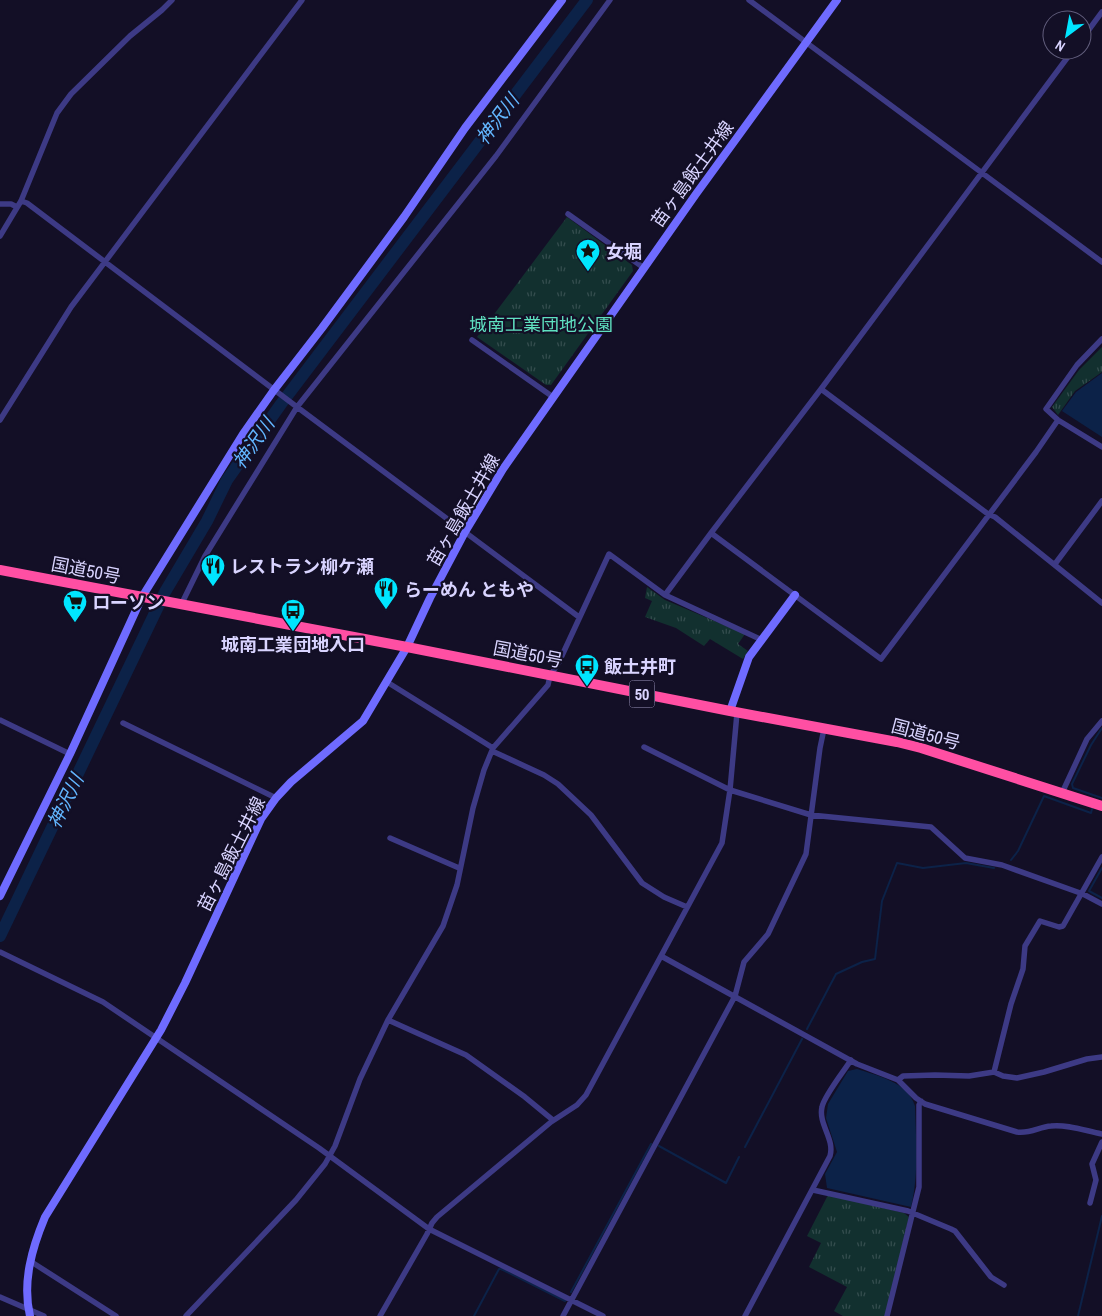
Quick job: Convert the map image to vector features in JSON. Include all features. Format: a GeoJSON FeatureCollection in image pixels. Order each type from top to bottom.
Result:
{"type":"FeatureCollection","features":[{"type":"Feature","properties":{"kind":"highway","name":"国道50号"},"geometry":{"type":"LineString","coordinates":[[0,570],[407,646],[550,676],[921,748],[1102,806]]}},
{"type":"Feature","properties":{"kind":"main road"},"geometry":{"type":"LineString","coordinates":[[0,896],[146,598],[243,434],[404,217],[465,128],[562,0]]}},
{"type":"Feature","properties":{"kind":"main road","name":"苗ヶ島飯土井線"},"geometry":{"type":"LineString","coordinates":[[29,1312],[28,1281],[30,1261],[35,1239],[45,1217],[156,1038],[185,983],[261,819],[276,798],[291,782],[362,721],[407,646],[465,532],[494,482],[644,268],[837,0]]}},
{"type":"Feature","properties":{"kind":"main road"},"geometry":{"type":"LineString","coordinates":[[734,712],[749,657],[795,595]]}},
{"type":"Feature","properties":{"kind":"street"},"geometry":{"type":"LineString","coordinates":[[0,236],[21,201],[57,113],[65,99],[130,36],[172,0]]}},
{"type":"Feature","properties":{"kind":"street"},"geometry":{"type":"LineString","coordinates":[[0,420],[71,307],[302,0]]}},
{"type":"Feature","properties":{"kind":"street"},"geometry":{"type":"LineString","coordinates":[[179,604],[205,556],[296,406],[496,156],[610,0]]}},
{"type":"Feature","properties":{"kind":"street"},"geometry":{"type":"LineString","coordinates":[[748,0],[1102,262]]}},
{"type":"Feature","properties":{"kind":"street"},"geometry":{"type":"LineString","coordinates":[[1092,26],[1102,12]]}},
{"type":"Feature","properties":{"kind":"street"},"geometry":{"type":"LineString","coordinates":[[665,595],[710,533],[822,389],[1065,60]]}},
{"type":"Feature","properties":{"kind":"street"},"geometry":{"type":"LineString","coordinates":[[21,201],[27,203],[275,391],[579,617]]}},
{"type":"Feature","properties":{"kind":"street"},"geometry":{"type":"LineString","coordinates":[[0,204],[11,204],[17,207]]}},
{"type":"Feature","properties":{"kind":"street"},"geometry":{"type":"LineString","coordinates":[[568,214],[644,268]]}},
{"type":"Feature","properties":{"kind":"street"},"geometry":{"type":"LineString","coordinates":[[472,340],[553,397]]}},
{"type":"Feature","properties":{"kind":"street"},"geometry":{"type":"LineString","coordinates":[[1102,340],[1077,365],[1046,408],[1058,420],[1102,447]]}},
{"type":"Feature","properties":{"kind":"street"},"geometry":{"type":"LineString","coordinates":[[822,389],[995,518],[1102,603]]}},
{"type":"Feature","properties":{"kind":"street"},"geometry":{"type":"LineString","coordinates":[[710,533],[881,659],[1058,420]]}},
{"type":"Feature","properties":{"kind":"street"},"geometry":{"type":"LineString","coordinates":[[1055,564],[1102,500]]}},
{"type":"Feature","properties":{"kind":"street"},"geometry":{"type":"LineString","coordinates":[[186,1316],[307,1189],[330,1156],[360,1079],[388,1020],[443,926],[457,885],[472,808],[493,749],[548,685],[550,676],[559,662],[609,554],[665,595],[762,640]]}},
{"type":"Feature","properties":{"kind":"street"},"geometry":{"type":"LineString","coordinates":[[387,682],[493,749],[558,784],[591,815],[642,883],[664,897],[687,907]]}},
{"type":"Feature","properties":{"kind":"street"},"geometry":{"type":"LineString","coordinates":[[380,1316],[432,1223],[444,1210],[553,1120],[577,1105],[586,1095],[722,843],[730,790],[734,712]]}},
{"type":"Feature","properties":{"kind":"street"},"geometry":{"type":"LineString","coordinates":[[0,720],[70,754]]}},
{"type":"Feature","properties":{"kind":"street"},"geometry":{"type":"LineString","coordinates":[[1062,793],[1087,739],[1102,721]]}},
{"type":"Feature","properties":{"kind":"street"},"geometry":{"type":"LineString","coordinates":[[123,723],[276,798]]}},
{"type":"Feature","properties":{"kind":"street"},"geometry":{"type":"LineString","coordinates":[[563,1316],[735,996],[744,962],[768,934],[806,854],[824,729]]}},
{"type":"Feature","properties":{"kind":"street"},"geometry":{"type":"LineString","coordinates":[[644,748],[730,790],[811,815],[931,827],[965,858],[1002,865],[1083,894],[1102,904]]}},
{"type":"Feature","properties":{"kind":"street"},"geometry":{"type":"LineString","coordinates":[[390,838],[459,868]]}},
{"type":"Feature","properties":{"kind":"street"},"geometry":{"type":"LineString","coordinates":[[994,1072],[1011,1004],[1023,969],[1028,940],[1040,921],[1059,927],[1063,926],[1083,894],[1102,857]]}},
{"type":"Feature","properties":{"kind":"street"},"geometry":{"type":"LineString","coordinates":[[0,952],[103,1002],[330,1156],[429,1229],[603,1316]]}},
{"type":"Feature","properties":{"kind":"street"},"geometry":{"type":"LineString","coordinates":[[661,956],[851,1060],[898,1080],[921,1101],[1017,1132],[1030,1132],[1055,1126],[1102,1134]]}},
{"type":"Feature","properties":{"kind":"street"},"geometry":{"type":"LineString","coordinates":[[388,1020],[466,1055],[553,1120]]}},
{"type":"Feature","properties":{"kind":"street"},"geometry":{"type":"LineString","coordinates":[[898,1080],[903,1076],[969,1076],[994,1072],[1003,1076],[1017,1078],[1087,1059],[1102,1057]]}},
{"type":"Feature","properties":{"kind":"street"},"geometry":{"type":"LineString","coordinates":[[745,1316],[813,1190],[832,1150],[823,1124],[822,1107],[851,1060]]}},
{"type":"Feature","properties":{"kind":"street"},"geometry":{"type":"LineString","coordinates":[[888,1316],[920,1181],[919,1105],[921,1101]]}},
{"type":"Feature","properties":{"kind":"street"},"geometry":{"type":"LineString","coordinates":[[1090,1203],[1096,1180],[1092,1164],[1102,1142]]}},
{"type":"Feature","properties":{"kind":"street"},"geometry":{"type":"LineString","coordinates":[[813,1190],[886,1205],[913,1213],[955,1231],[991,1277],[1004,1285]]}},
{"type":"Feature","properties":{"kind":"street"},"geometry":{"type":"LineString","coordinates":[[30,1261],[116,1316]]}},
{"type":"Feature","properties":{"kind":"street"},"geometry":{"type":"LineString","coordinates":[[0,1297],[29,1312],[44,1316]]}},
{"type":"Feature","properties":{"kind":"green space","name":"城南工業団地公園"},"geometry":{"type":"Polygon","coordinates":[[[567,217],[632,265],[633,271],[551,385],[546,385],[477,337],[567,217]]]}},
{"type":"Feature","properties":{"kind":"green space"},"geometry":{"type":"Polygon","coordinates":[[[1102,347],[1102,372],[1075,391],[1058,415],[1052,407],[1079,370],[1102,347]]]}},
{"type":"Feature","properties":{"kind":"green space"},"geometry":{"type":"Polygon","coordinates":[[[647,587],[665,600],[745,634],[738,644],[748,651],[743,659],[710,639],[704,646],[676,628],[645,617],[652,601],[645,598],[647,587]]]}},
{"type":"Feature","properties":{"kind":"green space"},"geometry":{"type":"Polygon","coordinates":[[[828,1195],[904,1213],[909,1217],[885,1316],[843,1316],[834,1311],[847,1287],[809,1267],[821,1243],[807,1236],[828,1195]]]}},
{"type":"Feature","properties":{"kind":"water"},"geometry":{"type":"Polygon","coordinates":[[[1102,373],[1102,437],[1062,411],[1076,392],[1102,373]]]}},
{"type":"Feature","properties":{"kind":"water"},"geometry":{"type":"Polygon","coordinates":[[[857,1069],[883,1077],[899,1086],[906,1091],[915,1106],[916,1170],[911,1207],[827,1188],[825,1174],[837,1152],[826,1118],[828,1104],[848,1071],[857,1069]]]}},
{"type":"Feature","properties":{"kind":"waterway","name":"神沢川"},"geometry":{"type":"LineString","coordinates":[[0,936],[165,592],[207,521],[227,480],[281,404],[587,0]]}},
{"type":"Feature","properties":{"kind":"waterway"},"geometry":{"type":"LineString","coordinates":[[1102,728],[1091,745],[1072,784],[1073,788],[1102,798]]}},
{"type":"Feature","properties":{"kind":"waterway"},"geometry":{"type":"LineString","coordinates":[[1011,860],[1018,851],[1044,796],[1091,813],[1092,809]]}},
{"type":"Feature","properties":{"kind":"waterway"},"geometry":{"type":"LineString","coordinates":[[807,1029],[836,974],[862,962],[875,959],[882,901],[897,863],[923,868],[966,863],[994,868]]}},
{"type":"Feature","properties":{"kind":"waterway"},"geometry":{"type":"LineString","coordinates":[[1102,868],[1089,891],[1102,898]]}},
{"type":"Feature","properties":{"kind":"waterway"},"geometry":{"type":"LineString","coordinates":[[745,1147],[802,1039]]}},
{"type":"Feature","properties":{"kind":"waterway"},"geometry":{"type":"LineString","coordinates":[[571,1292],[651,1144]]}},
{"type":"Feature","properties":{"kind":"waterway"},"geometry":{"type":"LineString","coordinates":[[659,1146],[726,1183],[739,1157]]}},
{"type":"Feature","properties":{"kind":"waterway"},"geometry":{"type":"LineString","coordinates":[[1078,1316],[1102,1216]]}},
{"type":"Feature","properties":{"kind":"waterway"},"geometry":{"type":"LineString","coordinates":[[474,1316],[499,1269],[565,1301]]}},
{"type":"Feature","properties":{"kind":"place","name":"女堀"},"geometry":{"type":"Point","coordinates":[588,272]}},
{"type":"Feature","properties":{"kind":"place","name":"レストラン柳ケ瀬"},"geometry":{"type":"Point","coordinates":[213,587]}},
{"type":"Feature","properties":{"kind":"place","name":"らーめん ともや"},"geometry":{"type":"Point","coordinates":[386,610]}},
{"type":"Feature","properties":{"kind":"place","name":"ローソン"},"geometry":{"type":"Point","coordinates":[75,623]}},
{"type":"Feature","properties":{"kind":"place","name":"城南工業団地入口"},"geometry":{"type":"Point","coordinates":[293,632]}},
{"type":"Feature","properties":{"kind":"place","name":"飯土井町"},"geometry":{"type":"Point","coordinates":[587,687]}}]}
